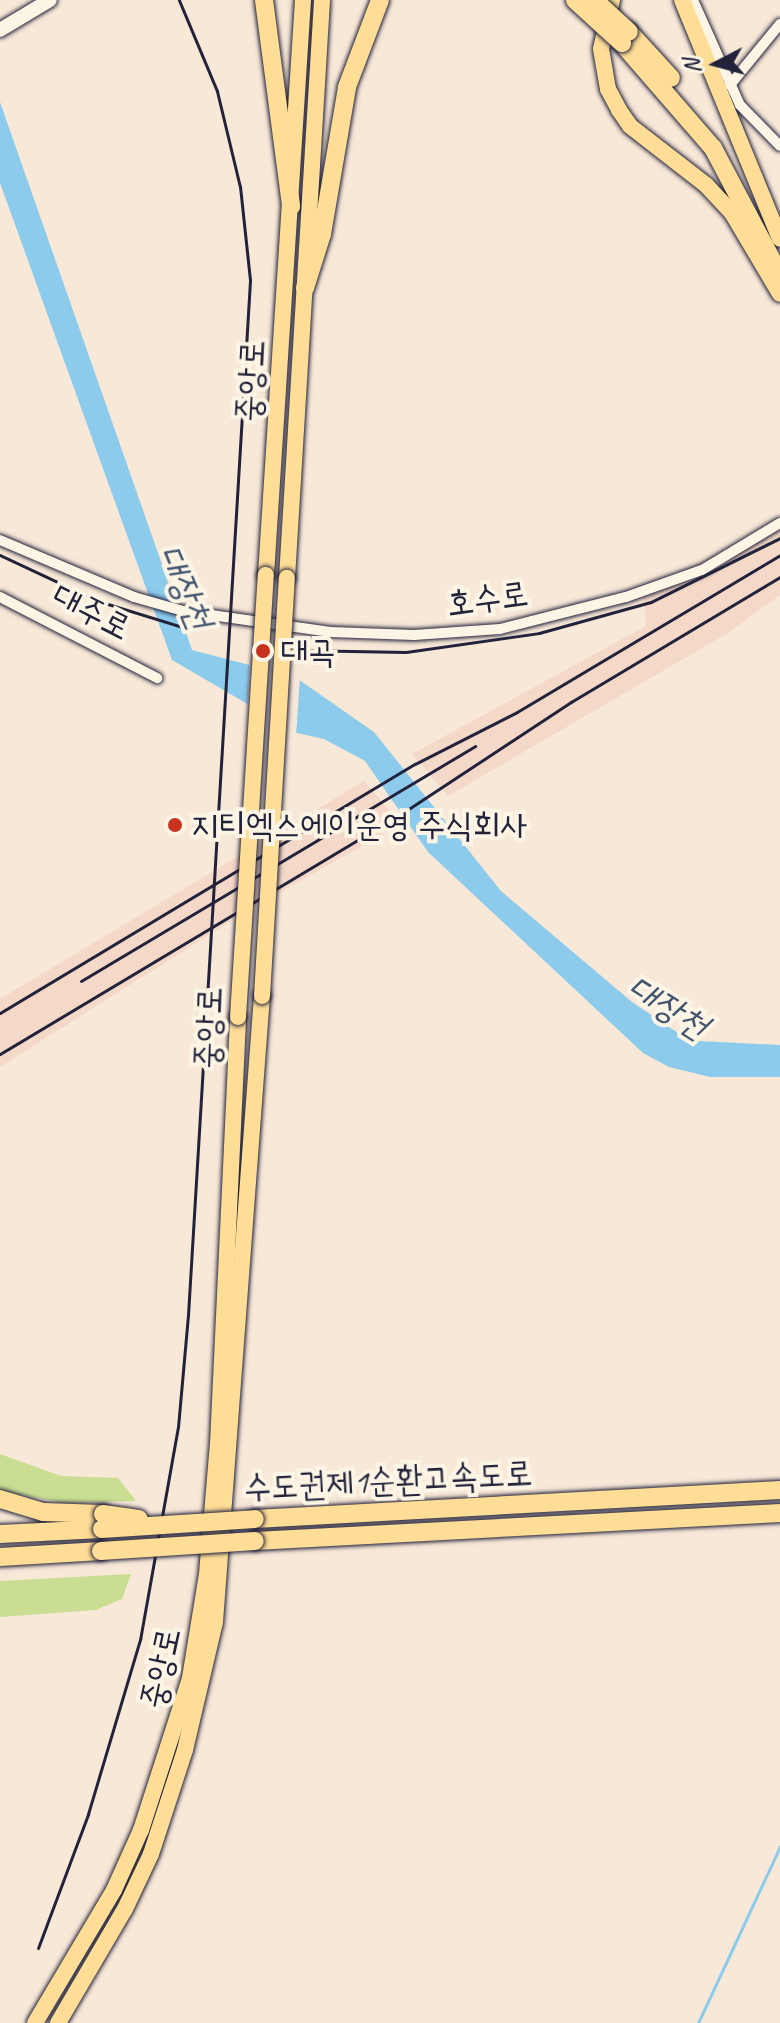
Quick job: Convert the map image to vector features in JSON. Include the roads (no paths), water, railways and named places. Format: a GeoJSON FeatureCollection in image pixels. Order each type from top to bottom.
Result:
{"type":"FeatureCollection","features":[{"type":"Feature","properties":{"kind":"highway"},"geometry":{"type":"LineString","coordinates":[[264,0],[291,206]]}},
{"type":"Feature","properties":{"kind":"highway"},"geometry":{"type":"LineString","coordinates":[[305,288],[322,234],[347,87],[380,0]]}},
{"type":"Feature","properties":{"kind":"highway"},"geometry":{"type":"LineString","coordinates":[[575,0],[626,37],[713,148],[780,275]]}},
{"type":"Feature","properties":{"kind":"highway"},"geometry":{"type":"LineString","coordinates":[[594,0],[714,131],[780,257]]}},
{"type":"Feature","properties":{"kind":"highway","name":"수도권제1순환고속도로"},"geometry":{"type":"LineString","coordinates":[[0,1534],[103,1522],[177,1524],[780,1490]]}},
{"type":"Feature","properties":{"kind":"highway"},"geometry":{"type":"LineString","coordinates":[[0,1499],[43,1512],[103,1522]]}},
{"type":"Feature","properties":{"kind":"highway","name":"수도권제1순환고속도로"},"geometry":{"type":"LineString","coordinates":[[5,1557],[780,1513]]}},
{"type":"Feature","properties":{"kind":"main road","name":"중앙로"},"geometry":{"type":"LineString","coordinates":[[35,2023],[114,1890],[141,1830],[190,1678],[207,1574],[218,1444],[238,1017],[303,0]]}},
{"type":"Feature","properties":{"kind":"main road","name":"중앙로"},"geometry":{"type":"LineString","coordinates":[[58,2023],[151,1854],[185,1750],[215,1622],[262,996],[322,0]]}},
{"type":"Feature","properties":{"kind":"main road"},"geometry":{"type":"LineString","coordinates":[[612,0],[602,60],[619,110],[630,126],[706,185],[732,213],[780,294]]}},
{"type":"Feature","properties":{"kind":"main road"},"geometry":{"type":"LineString","coordinates":[[682,0],[780,239]]}},
{"type":"Feature","properties":{"kind":"street"},"geometry":{"type":"LineString","coordinates":[[0,30],[50,0]]}},
{"type":"Feature","properties":{"kind":"street"},"geometry":{"type":"LineString","coordinates":[[693,0],[740,105],[780,146]]}},
{"type":"Feature","properties":{"kind":"street"},"geometry":{"type":"LineString","coordinates":[[730,85],[780,24]]}},
{"type":"Feature","properties":{"kind":"street","name":"호수로"},"geometry":{"type":"LineString","coordinates":[[0,540],[134,597],[183,611],[331,632],[414,635],[500,629],[626,597],[702,570],[780,523]]}},
{"type":"Feature","properties":{"kind":"street","name":"대주로"},"geometry":{"type":"LineString","coordinates":[[0,597],[157,678]]}},
{"type":"Feature","properties":{"kind":"water"},"geometry":{"type":"Polygon","coordinates":[[[0,102],[192,650],[295,677],[374,732],[501,891],[632,1002],[678,1033],[700,1041],[780,1045],[780,1077],[710,1077],[669,1067],[643,1053],[428,852],[365,761],[324,739],[297,733],[172,660],[0,183],[0,102]]]}},
{"type":"Feature","properties":{"kind":"waterway"},"geometry":{"type":"LineString","coordinates":[[698,2023],[780,1846]]}},
{"type":"Feature","properties":{"kind":"railway"},"geometry":{"type":"LineString","coordinates":[[38,1948],[88,1814],[140,1640],[178,1427],[188,1315],[250,280],[240,187],[217,91],[179,0]]}},
{"type":"Feature","properties":{"kind":"railway"},"geometry":{"type":"LineString","coordinates":[[296,650],[406,652],[539,633],[651,602],[780,538]]}},
{"type":"Feature","properties":{"kind":"railway"},"geometry":{"type":"LineString","coordinates":[[0,555],[98,601],[192,630]]}},
{"type":"Feature","properties":{"kind":"railway"},"geometry":{"type":"LineString","coordinates":[[0,1013],[415,764],[517,712],[780,555]]}},
{"type":"Feature","properties":{"kind":"railway"},"geometry":{"type":"LineString","coordinates":[[0,1054],[395,818],[571,702],[780,577]]}},
{"type":"Feature","properties":{"kind":"railway"},"geometry":{"type":"LineString","coordinates":[[81,981],[475,746]]}},
{"type":"Feature","properties":{"kind":"place","name":"대곡"},"geometry":{"type":"Point","coordinates":[263,651]}},
{"type":"Feature","properties":{"kind":"place","name":"지티엑스에이운영 주식회사"},"geometry":{"type":"Point","coordinates":[175,825]}},
{"type":"Feature","properties":{"kind":"water label","name":"대장천"},"geometry":{"type":"Point","coordinates":[185,587]}},
{"type":"Feature","properties":{"kind":"water label","name":"대장천"},"geometry":{"type":"Point","coordinates":[668,1007]}}]}
